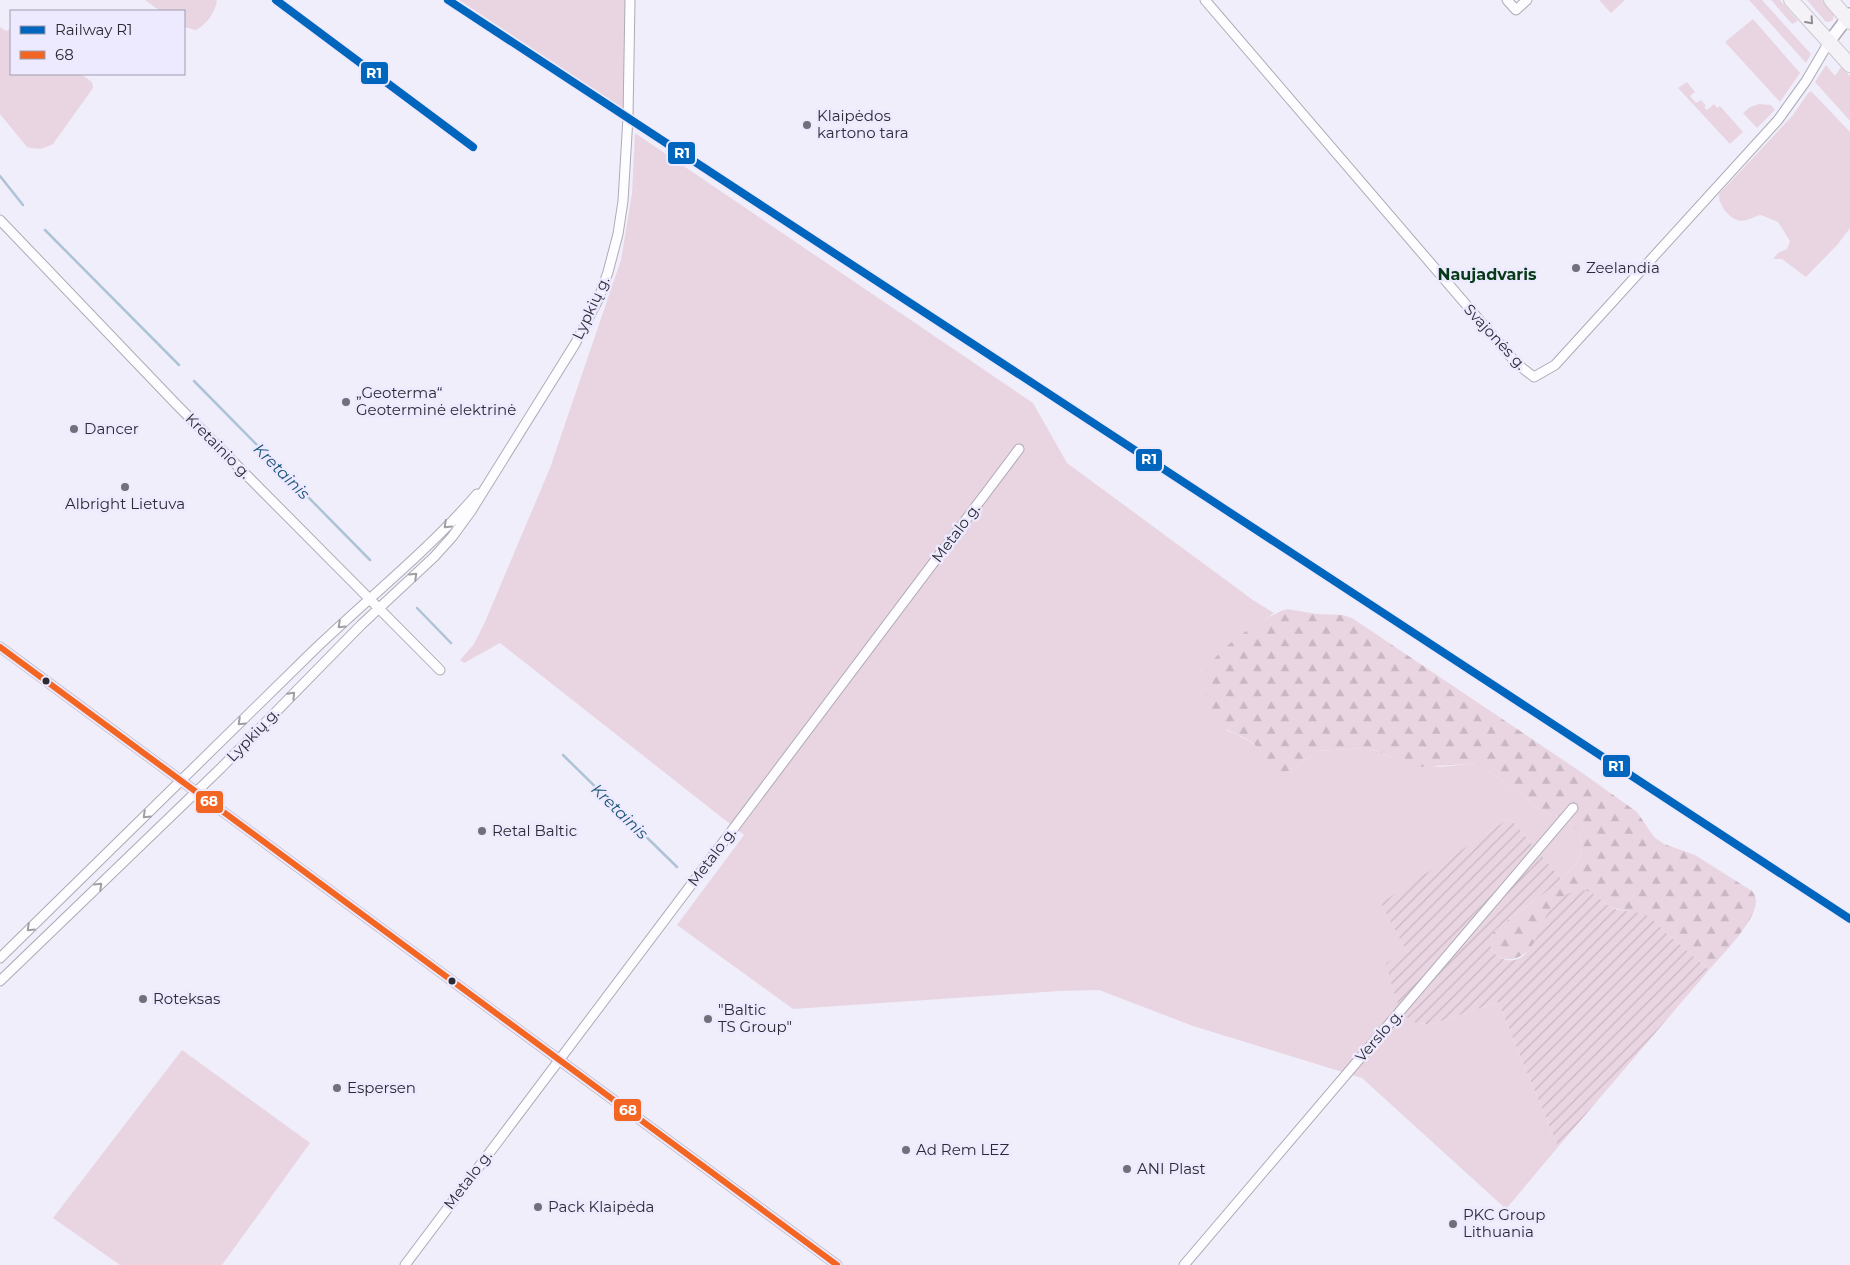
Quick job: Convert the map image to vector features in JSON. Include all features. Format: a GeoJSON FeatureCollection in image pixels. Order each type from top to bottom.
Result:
{"type":"FeatureCollection","features":[{"type":"Feature","properties":{"kind":"main road"},"geometry":{"type":"LineString","coordinates":[[1791,0],[1850,65]]}},
{"type":"Feature","properties":{"kind":"main road"},"geometry":{"type":"LineString","coordinates":[[1830,0],[1849,18]]}},
{"type":"Feature","properties":{"kind":"street","name":"Lypkių g."},"geometry":{"type":"LineString","coordinates":[[0,981],[196,792],[378,609],[415,576],[452,537],[471,511],[575,344],[604,285],[614,253],[620,222],[628,117],[630,0]]}},
{"type":"Feature","properties":{"kind":"street","name":"Svajonės g."},"geometry":{"type":"LineString","coordinates":[[1205,0],[1516,364],[1534,377],[1555,365],[1778,120],[1806,81],[1829,42]]}},
{"type":"Feature","properties":{"kind":"street"},"geometry":{"type":"LineString","coordinates":[[1507,0],[1516,10],[1527,0]]}},
{"type":"Feature","properties":{"kind":"street"},"geometry":{"type":"LineString","coordinates":[[1829,42],[1849,18]]}},
{"type":"Feature","properties":{"kind":"street","name":"Kretainio g."},"geometry":{"type":"LineString","coordinates":[[0,220],[176,404],[440,670]]}},
{"type":"Feature","properties":{"kind":"street","name":"Metalo g."},"geometry":{"type":"LineString","coordinates":[[404,1265],[1019,448]]}},
{"type":"Feature","properties":{"kind":"street","name":"Lypkių g."},"geometry":{"type":"LineString","coordinates":[[0,958],[369,598],[466,507],[492,476]]}},
{"type":"Feature","properties":{"kind":"street"},"geometry":{"type":"LineString","coordinates":[[0,647],[837,1265]]}},
{"type":"Feature","properties":{"kind":"street","name":"Verslo g."},"geometry":{"type":"LineString","coordinates":[[1184,1265],[1573,808]]}},
{"type":"Feature","properties":{"kind":"green space"},"geometry":{"type":"Polygon","coordinates":[[[145,0],[217,0],[210,18],[196,30],[185,27],[185,10],[159,10],[145,0]]]}},
{"type":"Feature","properties":{"kind":"green space"},"geometry":{"type":"Polygon","coordinates":[[[459,0],[626,0],[627,111],[459,0]]]}},
{"type":"Feature","properties":{"kind":"green space"},"geometry":{"type":"Polygon","coordinates":[[[1599,0],[1625,0],[1611,13],[1599,0]]]}},
{"type":"Feature","properties":{"kind":"green space"},"geometry":{"type":"Polygon","coordinates":[[[1749,0],[1762,0],[1811,54],[1806,63],[1749,0]]]}},
{"type":"Feature","properties":{"kind":"green space"},"geometry":{"type":"Polygon","coordinates":[[[1771,0],[1780,0],[1798,21],[1792,24],[1771,0]]]}},
{"type":"Feature","properties":{"kind":"green space"},"geometry":{"type":"Polygon","coordinates":[[[1807,0],[1822,0],[1834,13],[1833,20],[1825,21],[1807,0]]]}},
{"type":"Feature","properties":{"kind":"green space"},"geometry":{"type":"Polygon","coordinates":[[[1753,19],[1800,73],[1780,102],[1725,42],[1753,19]]]}},
{"type":"Feature","properties":{"kind":"green space"},"geometry":{"type":"Polygon","coordinates":[[[0,27],[6,31],[10,29],[10,75],[82,75],[92,82],[93,88],[53,144],[47,147],[37,149],[27,147],[0,114],[0,27]]]}},
{"type":"Feature","properties":{"kind":"green space"},"geometry":{"type":"Polygon","coordinates":[[[1826,65],[1835,76],[1841,67],[1850,76],[1850,121],[1815,82],[1826,65]]]}},
{"type":"Feature","properties":{"kind":"green space"},"geometry":{"type":"Polygon","coordinates":[[[1687,82],[1695,92],[1690,96],[1696,103],[1701,100],[1707,110],[1714,104],[1717,108],[1720,106],[1743,132],[1730,144],[1678,88],[1687,82]]]}},
{"type":"Feature","properties":{"kind":"green space"},"geometry":{"type":"Polygon","coordinates":[[[1811,91],[1850,132],[1850,228],[1838,244],[1806,277],[1782,259],[1773,259],[1778,253],[1787,249],[1790,241],[1778,222],[1761,215],[1743,221],[1737,220],[1729,215],[1720,203],[1719,194],[1793,115],[1811,91]]]}},
{"type":"Feature","properties":{"kind":"green space"},"geometry":{"type":"Polygon","coordinates":[[[1759,104],[1771,105],[1775,110],[1757,128],[1743,113],[1750,107],[1759,104]]]}},
{"type":"Feature","properties":{"kind":"green space"},"geometry":{"type":"Polygon","coordinates":[[[635,133],[1033,403],[1067,463],[1253,600],[1274,613],[1229,645],[1212,662],[1226,730],[1253,744],[1278,771],[1289,771],[1318,751],[1365,748],[1380,752],[1400,762],[1440,767],[1468,764],[1480,765],[1528,799],[1538,809],[1561,817],[1572,824],[1579,835],[1582,847],[1579,860],[1562,880],[1510,818],[1382,903],[1407,952],[1405,1015],[1417,1022],[1432,1024],[1498,1002],[1558,1147],[1506,1209],[1362,1078],[1193,1026],[1099,990],[793,1009],[677,925],[744,835],[500,643],[464,663],[460,660],[474,644],[485,622],[550,468],[621,260],[632,193],[635,133]]]}},
{"type":"Feature","properties":{"kind":"green space"},"geometry":{"type":"Polygon","coordinates":[[[1287,609],[1317,614],[1343,615],[1352,618],[1581,772],[1637,812],[1654,837],[1664,844],[1695,855],[1752,891],[1756,902],[1750,919],[1744,928],[1709,970],[1647,916],[1610,907],[1602,901],[1548,913],[1537,939],[1526,952],[1517,958],[1507,959],[1500,957],[1490,946],[1495,930],[1562,880],[1579,860],[1582,847],[1579,835],[1572,824],[1561,817],[1538,809],[1528,799],[1480,765],[1418,767],[1365,748],[1318,751],[1289,771],[1279,772],[1254,744],[1220,724],[1213,714],[1204,687],[1204,680],[1210,665],[1228,645],[1266,619],[1287,609]]]}},
{"type":"Feature","properties":{"kind":"green space"},"geometry":{"type":"Polygon","coordinates":[[[1510,818],[1562,880],[1495,930],[1492,934],[1490,946],[1497,955],[1510,960],[1518,959],[1525,954],[1531,947],[1547,914],[1553,906],[1570,893],[1585,890],[1613,908],[1648,916],[1709,970],[1558,1147],[1498,1002],[1432,1024],[1414,1022],[1406,1017],[1398,1003],[1386,963],[1407,952],[1381,903],[1510,818]]]}},
{"type":"Feature","properties":{"kind":"green space"},"geometry":{"type":"Polygon","coordinates":[[[182,1050],[310,1143],[222,1265],[120,1265],[53,1218],[182,1050]]]}},
{"type":"Feature","properties":{"kind":"waterway","name":"Kretainis"},"geometry":{"type":"LineString","coordinates":[[0,176],[23,205]]}},
{"type":"Feature","properties":{"kind":"waterway","name":"Kretainis"},"geometry":{"type":"LineString","coordinates":[[45,230],[179,365]]}},
{"type":"Feature","properties":{"kind":"waterway","name":"Kretainis"},"geometry":{"type":"LineString","coordinates":[[194,381],[370,560]]}},
{"type":"Feature","properties":{"kind":"waterway","name":"Kretainis"},"geometry":{"type":"LineString","coordinates":[[417,608],[451,643]]}},
{"type":"Feature","properties":{"kind":"waterway","name":"Kretainis"},"geometry":{"type":"LineString","coordinates":[[563,755],[677,867]]}},
{"type":"Feature","properties":{"kind":"railway"},"geometry":{"type":"LineString","coordinates":[[276,0],[283,6]]}},
{"type":"Feature","properties":{"kind":"railway"},"geometry":{"type":"LineString","coordinates":[[378,76],[473,147]]}},
{"type":"Feature","properties":{"kind":"rail line","name":"R1"},"geometry":{"type":"LineString","coordinates":[[276,0],[473,147]]}},
{"type":"Feature","properties":{"kind":"rail line","name":"R1"},"geometry":{"type":"LineString","coordinates":[[448,0],[1850,919]]}},
{"type":"Feature","properties":{"kind":"transit line","name":"68"},"geometry":{"type":"LineString","coordinates":[[0,647],[837,1265]]}},
{"type":"Feature","properties":{"kind":"place","name":"Klaipėdos kartono tara"},"geometry":{"type":"Point","coordinates":[807,125]}},
{"type":"Feature","properties":{"kind":"place","name":"Zeelandia"},"geometry":{"type":"Point","coordinates":[1576,268]}},
{"type":"Feature","properties":{"kind":"place","name":"„Geoterma“ Geoterminė elektrinė"},"geometry":{"type":"Point","coordinates":[346,402]}},
{"type":"Feature","properties":{"kind":"place","name":"Dancer"},"geometry":{"type":"Point","coordinates":[74,429]}},
{"type":"Feature","properties":{"kind":"place","name":"Albright Lietuva"},"geometry":{"type":"Point","coordinates":[125,487]}},
{"type":"Feature","properties":{"kind":"place","name":"Retal Baltic"},"geometry":{"type":"Point","coordinates":[482,831]}},
{"type":"Feature","properties":{"kind":"place","name":"Roteksas"},"geometry":{"type":"Point","coordinates":[143,999]}},
{"type":"Feature","properties":{"kind":"place","name":"\"Baltic TS Group\""},"geometry":{"type":"Point","coordinates":[708,1019]}},
{"type":"Feature","properties":{"kind":"place","name":"Espersen"},"geometry":{"type":"Point","coordinates":[337,1088]}},
{"type":"Feature","properties":{"kind":"place","name":"Ad Rem LEZ"},"geometry":{"type":"Point","coordinates":[906,1150]}},
{"type":"Feature","properties":{"kind":"place","name":"ANI Plast"},"geometry":{"type":"Point","coordinates":[1127,1169]}},
{"type":"Feature","properties":{"kind":"place","name":"Pack Klaipėda"},"geometry":{"type":"Point","coordinates":[538,1207]}},
{"type":"Feature","properties":{"kind":"place","name":"PKC Group Lithuania"},"geometry":{"type":"Point","coordinates":[1453,1224]}},
{"type":"Feature","properties":{"kind":"district","name":"Naujadvaris"},"geometry":{"type":"Point","coordinates":[1487,274]}}]}
